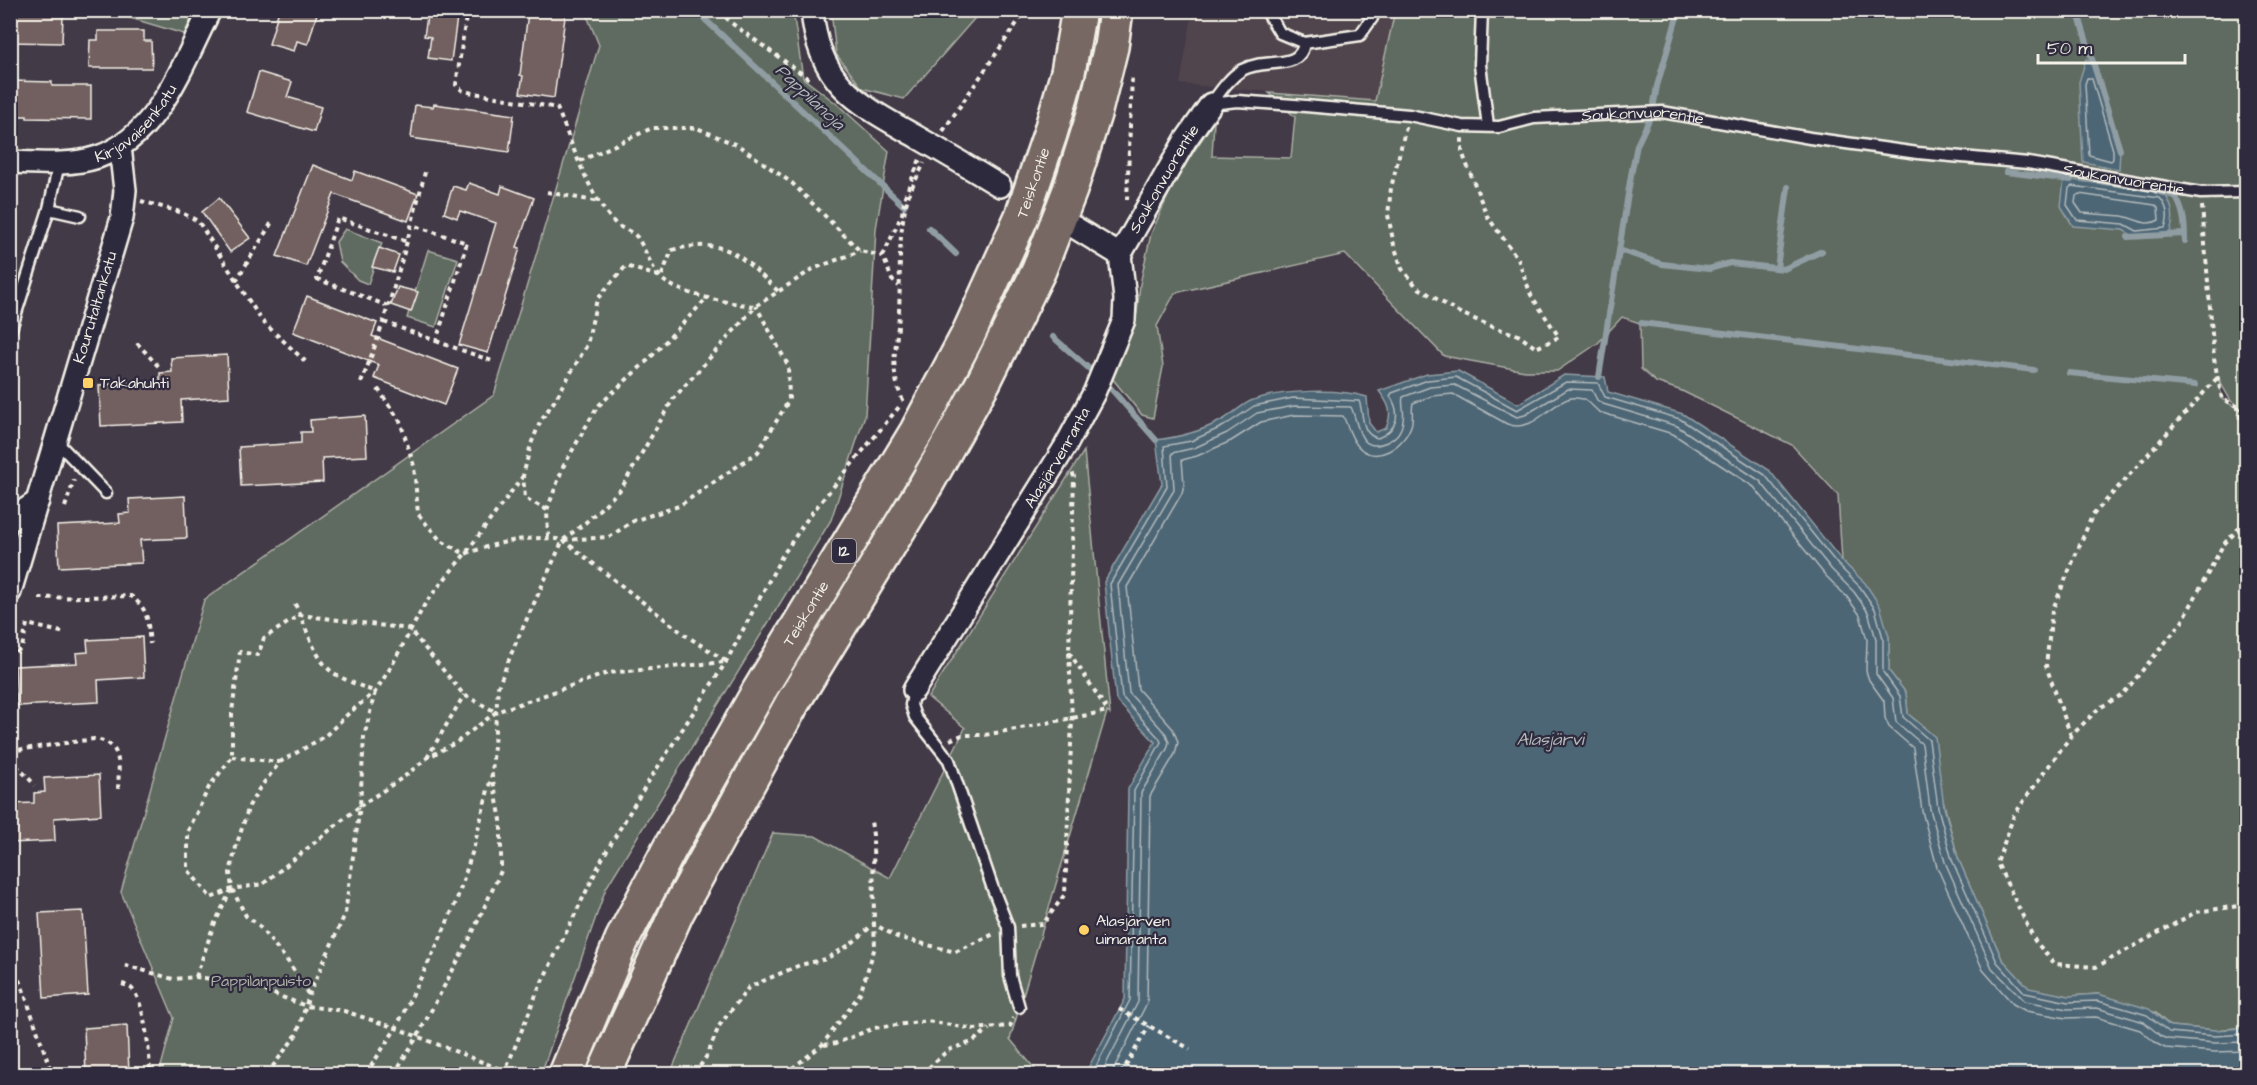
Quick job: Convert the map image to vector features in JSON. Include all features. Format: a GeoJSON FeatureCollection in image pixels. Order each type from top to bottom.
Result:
{"type":"FeatureCollection","features":[{"type":"Feature","properties":{"kind":"highway","name":"Teiskontie"},"geometry":{"type":"LineString","coordinates":[[566,1074],[622,940],[670,848],[759,691],[917,431],[968,335],[1022,216],[1068,72],[1079,10]]}},
{"type":"Feature","properties":{"kind":"highway","name":"12"},"geometry":{"type":"LineString","coordinates":[[604,1074],[677,912],[793,702],[927,483],[984,381],[1039,270],[1070,190],[1095,111],[1111,47],[1116,10]]}},
{"type":"Feature","properties":{"kind":"highway"},"geometry":{"type":"LineString","coordinates":[[1111,47],[1127,27],[1130,10]]}},
{"type":"Feature","properties":{"kind":"street","name":"Kirjavaisenkatu"},"geometry":{"type":"LineString","coordinates":[[10,162],[59,163],[96,157],[120,147],[139,132],[159,107],[210,10]]}},
{"type":"Feature","properties":{"kind":"street"},"geometry":{"type":"LineString","coordinates":[[812,10],[819,49],[835,79],[859,103],[926,152],[1000,186]]}},
{"type":"Feature","properties":{"kind":"street","name":"Soukonvuorentie"},"geometry":{"type":"LineString","coordinates":[[1119,255],[1185,141],[1210,104]]}},
{"type":"Feature","properties":{"kind":"street","name":"Kourutaltankatu"},"geometry":{"type":"LineString","coordinates":[[10,592],[114,249],[125,196],[124,168],[120,147]]}},
{"type":"Feature","properties":{"kind":"street"},"geometry":{"type":"LineString","coordinates":[[1074,227],[1119,255]]}},
{"type":"Feature","properties":{"kind":"street","name":"Alasjärvenranta"},"geometry":{"type":"LineString","coordinates":[[914,690],[1065,447],[1094,393],[1124,320],[1125,299],[1119,255]]}},
{"type":"Feature","properties":{"kind":"street"},"geometry":{"type":"LineString","coordinates":[[10,520],[38,501]]}},
{"type":"Feature","properties":{"kind":"lane"},"geometry":{"type":"LineString","coordinates":[[1266,10],[1280,33],[1304,43],[1360,35],[1372,18],[1373,10]]}},
{"type":"Feature","properties":{"kind":"lane"},"geometry":{"type":"LineString","coordinates":[[1482,10],[1480,65],[1488,126]]}},
{"type":"Feature","properties":{"kind":"lane"},"geometry":{"type":"LineString","coordinates":[[1210,104],[1239,72],[1250,66],[1291,61],[1298,58],[1303,52],[1304,43]]}},
{"type":"Feature","properties":{"kind":"lane","name":"Soukonvuorentie"},"geometry":{"type":"LineString","coordinates":[[1210,104],[1237,101],[1409,115],[1462,126],[1499,127],[1534,118],[1662,112],[1810,138],[1918,153],[2028,163],[2201,193],[2247,192]]}},
{"type":"Feature","properties":{"kind":"lane"},"geometry":{"type":"LineString","coordinates":[[10,332],[49,209],[59,163]]}},
{"type":"Feature","properties":{"kind":"lane"},"geometry":{"type":"LineString","coordinates":[[49,209],[80,216]]}},
{"type":"Feature","properties":{"kind":"lane"},"geometry":{"type":"LineString","coordinates":[[56,441],[106,493]]}},
{"type":"Feature","properties":{"kind":"lane"},"geometry":{"type":"LineString","coordinates":[[914,690],[911,705],[915,717],[949,760],[1008,927],[1010,975],[1019,1007]]}},
{"type":"Feature","properties":{"kind":"path"},"geometry":{"type":"LineString","coordinates":[[467,10],[456,85],[463,91],[557,108],[599,202],[615,224],[635,234],[664,280],[706,298],[756,306]]}},
{"type":"Feature","properties":{"kind":"path"},"geometry":{"type":"LineString","coordinates":[[899,287],[892,280],[883,256],[902,214],[904,198],[926,152],[1026,10]]}},
{"type":"Feature","properties":{"kind":"path"},"geometry":{"type":"LineString","coordinates":[[1127,202],[1132,73]]}},
{"type":"Feature","properties":{"kind":"path"},"geometry":{"type":"LineString","coordinates":[[1409,115],[1390,188],[1388,215],[1402,269],[1417,287],[1458,312],[1518,335],[1536,348],[1559,337],[1531,295],[1518,259],[1487,216],[1462,152],[1462,126]]}},
{"type":"Feature","properties":{"kind":"path"},"geometry":{"type":"LineString","coordinates":[[580,161],[652,128],[697,128],[739,146],[792,183],[860,251],[883,256]]}},
{"type":"Feature","properties":{"kind":"path"},"geometry":{"type":"LineString","coordinates":[[125,965],[173,978],[196,977],[244,983],[306,1006],[344,1011],[396,1028],[505,1073],[538,990],[603,857],[643,790],[726,662],[788,548],[810,515],[904,401],[896,383],[893,363],[899,313],[899,243],[907,199],[926,152]]}},
{"type":"Feature","properties":{"kind":"path"},"geometry":{"type":"LineString","coordinates":[[361,383],[384,322],[408,242],[425,172]]}},
{"type":"Feature","properties":{"kind":"path"},"geometry":{"type":"LineString","coordinates":[[547,192],[599,202]]}},
{"type":"Feature","properties":{"kind":"path"},"geometry":{"type":"LineString","coordinates":[[2201,193],[2214,359],[2222,399],[2247,410]]}},
{"type":"Feature","properties":{"kind":"path"},"geometry":{"type":"LineString","coordinates":[[125,196],[180,212],[198,221],[262,321],[306,362]]}},
{"type":"Feature","properties":{"kind":"path"},"geometry":{"type":"LineString","coordinates":[[388,306],[317,279],[338,218],[408,242]]}},
{"type":"Feature","properties":{"kind":"path"},"geometry":{"type":"LineString","coordinates":[[236,281],[272,222]]}},
{"type":"Feature","properties":{"kind":"path"},"geometry":{"type":"LineString","coordinates":[[412,225],[467,243],[436,341]]}},
{"type":"Feature","properties":{"kind":"path"},"geometry":{"type":"LineString","coordinates":[[661,277],[672,250],[696,244],[719,246],[742,258],[778,291]]}},
{"type":"Feature","properties":{"kind":"path"},"geometry":{"type":"LineString","coordinates":[[366,1074],[396,1028],[456,902],[473,850],[492,774],[498,687],[563,540],[621,489],[673,399],[756,306],[813,269],[860,251]]}},
{"type":"Feature","properties":{"kind":"path"},"geometry":{"type":"LineString","coordinates":[[547,510],[525,498],[523,476],[531,444],[541,420],[587,345],[597,299],[626,266],[661,277]]}},
{"type":"Feature","properties":{"kind":"path"},"geometry":{"type":"LineString","coordinates":[[548,537],[547,510],[563,467],[597,407],[648,360],[706,298]]}},
{"type":"Feature","properties":{"kind":"path"},"geometry":{"type":"LineString","coordinates":[[378,389],[400,421],[414,466],[418,514],[441,541],[465,554],[498,544],[537,537],[563,540],[609,537],[633,522],[679,506],[758,452],[789,400],[788,365],[756,306]]}},
{"type":"Feature","properties":{"kind":"path"},"geometry":{"type":"LineString","coordinates":[[384,322],[495,362]]}},
{"type":"Feature","properties":{"kind":"path"},"geometry":{"type":"LineString","coordinates":[[136,343],[160,368]]}},
{"type":"Feature","properties":{"kind":"path"},"geometry":{"type":"LineString","coordinates":[[2071,736],[2046,666],[2052,611],[2092,516],[2218,377]]}},
{"type":"Feature","properties":{"kind":"path"},"geometry":{"type":"LineString","coordinates":[[2230,402],[2239,409],[2241,421],[2247,426]]}},
{"type":"Feature","properties":{"kind":"path"},"geometry":{"type":"LineString","coordinates":[[874,924],[897,938],[955,952],[1008,927],[1043,924],[1065,894],[1072,719],[1069,652],[1074,477],[1065,447]]}},
{"type":"Feature","properties":{"kind":"path"},"geometry":{"type":"LineString","coordinates":[[65,507],[79,465]]}},
{"type":"Feature","properties":{"kind":"path"},"geometry":{"type":"LineString","coordinates":[[267,1074],[297,1034],[309,995],[345,914],[360,806],[364,737],[375,692],[426,602],[523,476]]}},
{"type":"Feature","properties":{"kind":"path"},"geometry":{"type":"LineString","coordinates":[[2247,521],[2223,546],[2182,622],[2161,648],[2122,694],[2098,708],[2071,736],[2014,815],[1997,863],[2035,941],[2055,964],[2096,967],[2196,912],[2247,904]]}},
{"type":"Feature","properties":{"kind":"path"},"geometry":{"type":"LineString","coordinates":[[563,540],[685,635],[726,662]]}},
{"type":"Feature","properties":{"kind":"path"},"geometry":{"type":"LineString","coordinates":[[39,598],[131,596],[143,605],[150,644]]}},
{"type":"Feature","properties":{"kind":"path"},"geometry":{"type":"LineString","coordinates":[[295,604],[317,653],[329,670],[351,683],[375,692]]}},
{"type":"Feature","properties":{"kind":"path"},"geometry":{"type":"LineString","coordinates":[[496,712],[464,695],[410,629],[300,615],[264,638],[258,655],[240,652],[232,712],[232,757],[208,787],[188,831],[188,870],[211,898],[232,889],[263,884],[360,806],[405,776],[427,758],[457,742],[496,712],[608,673],[726,662]]}},
{"type":"Feature","properties":{"kind":"path"},"geometry":{"type":"LineString","coordinates":[[10,659],[22,647],[27,624],[65,633]]}},
{"type":"Feature","properties":{"kind":"path"},"geometry":{"type":"LineString","coordinates":[[962,735],[985,735],[1108,712],[1069,652]]}},
{"type":"Feature","properties":{"kind":"path"},"geometry":{"type":"LineString","coordinates":[[309,995],[290,964],[258,925],[246,916],[232,889],[230,873],[249,806],[280,762],[324,737],[349,712],[375,692]]}},
{"type":"Feature","properties":{"kind":"path"},"geometry":{"type":"LineString","coordinates":[[427,758],[464,695]]}},
{"type":"Feature","properties":{"kind":"path"},"geometry":{"type":"LineString","coordinates":[[10,751],[94,739],[106,740],[116,751],[119,768],[117,789]]}},
{"type":"Feature","properties":{"kind":"path"},"geometry":{"type":"LineString","coordinates":[[232,757],[280,762]]}},
{"type":"Feature","properties":{"kind":"path"},"geometry":{"type":"LineString","coordinates":[[10,759],[35,785]]}},
{"type":"Feature","properties":{"kind":"path"},"geometry":{"type":"LineString","coordinates":[[394,1074],[417,1037],[471,936],[501,872],[501,820],[492,774]]}},
{"type":"Feature","properties":{"kind":"path"},"geometry":{"type":"LineString","coordinates":[[785,1074],[822,1045],[860,994],[875,947],[871,821]]}},
{"type":"Feature","properties":{"kind":"path"},"geometry":{"type":"LineString","coordinates":[[196,977],[213,927],[232,889]]}},
{"type":"Feature","properties":{"kind":"path"},"geometry":{"type":"LineString","coordinates":[[695,1074],[708,1054],[718,1026],[749,987],[800,965],[826,959],[851,944],[874,924]]}},
{"type":"Feature","properties":{"kind":"path"},"geometry":{"type":"LineString","coordinates":[[10,964],[22,986],[52,1074]]}},
{"type":"Feature","properties":{"kind":"path"},"geometry":{"type":"LineString","coordinates":[[122,984],[130,988],[137,997],[150,1054],[150,1074]]}},
{"type":"Feature","properties":{"kind":"path"},"geometry":{"type":"LineString","coordinates":[[822,1045],[837,1043],[874,1028],[927,1021],[974,1029],[1010,1026],[1019,1007]]}},
{"type":"Feature","properties":{"kind":"path"},"geometry":{"type":"LineString","coordinates":[[1119,1009],[1190,1049]]}},
{"type":"Feature","properties":{"kind":"path"},"geometry":{"type":"LineString","coordinates":[[1121,1074],[1149,1026]]}},
{"type":"Feature","properties":{"kind":"path"},"geometry":{"type":"LineString","coordinates":[[922,1074],[948,1050],[972,1042],[989,1029]]}},
{"type":"Feature","properties":{"kind":"shaded area"},"geometry":{"type":"Polygon","coordinates":[[[1193,11],[1395,11],[1376,101],[1180,84],[1193,11]]]}},
{"type":"Feature","properties":{"kind":"green space"},"geometry":{"type":"Polygon","coordinates":[[[831,10],[981,11],[904,99],[862,88],[836,54],[831,10]]]}},
{"type":"Feature","properties":{"kind":"green space"},"geometry":{"type":"Polygon","coordinates":[[[107,11],[195,11],[184,34],[107,11]]]}},
{"type":"Feature","properties":{"kind":"green space","name":"Pappilanpuisto"},"geometry":{"type":"Polygon","coordinates":[[[585,11],[793,11],[803,78],[837,104],[889,151],[876,229],[865,415],[831,520],[606,888],[541,1074],[159,1074],[174,1018],[121,892],[204,600],[494,395],[599,45],[585,11]]]}},
{"type":"Feature","properties":{"kind":"green space"},"geometry":{"type":"Polygon","coordinates":[[[1395,11],[2246,11],[2246,412],[2231,401],[2219,380],[2222,399],[2246,414],[2246,1027],[2215,1030],[2170,1026],[2156,1013],[2098,994],[2069,996],[2029,989],[2002,959],[1958,858],[1924,727],[1908,714],[1906,693],[1889,671],[1889,637],[1863,582],[1842,561],[1838,495],[1792,445],[1682,391],[1656,382],[1641,369],[1640,323],[1622,317],[1598,343],[1557,371],[1525,371],[1444,356],[1345,254],[1175,293],[1157,326],[1163,367],[1153,418],[1142,415],[1112,378],[1137,313],[1140,284],[1151,234],[1175,180],[1214,121],[1212,156],[1291,158],[1295,117],[1269,93],[1375,101],[1395,11]]]}},
{"type":"Feature","properties":{"kind":"green space"},"geometry":{"type":"Polygon","coordinates":[[[345,229],[382,243],[368,284],[358,280],[340,262],[336,242],[345,229]]]}},
{"type":"Feature","properties":{"kind":"green space"},"geometry":{"type":"Polygon","coordinates":[[[428,250],[458,259],[436,327],[407,318],[428,250]]]}},
{"type":"Feature","properties":{"kind":"green space"},"geometry":{"type":"Polygon","coordinates":[[[1084,451],[1110,714],[1107,712],[1010,1039],[1039,1074],[670,1074],[773,833],[815,836],[890,878],[965,728],[928,697],[1084,451]]]}},
{"type":"Feature","properties":{"kind":"water"},"geometry":{"type":"Polygon","coordinates":[[[2086,59],[2092,61],[2120,150],[2119,169],[2083,162],[2079,82],[2086,59]]]}},
{"type":"Feature","properties":{"kind":"water"},"geometry":{"type":"Polygon","coordinates":[[[2064,179],[2163,192],[2172,213],[2169,235],[2135,237],[2123,230],[2073,226],[2061,206],[2064,179]]]}},
{"type":"Feature","properties":{"kind":"water","name":"Alasjärvi"},"geometry":{"type":"Polygon","coordinates":[[[1458,371],[1518,404],[1564,375],[1605,377],[1608,392],[1683,414],[1769,470],[1842,561],[1865,583],[1880,606],[1889,637],[1889,671],[1906,693],[1908,714],[1935,737],[1944,807],[1958,858],[2002,959],[2029,988],[2069,996],[2098,994],[2149,1009],[2170,1026],[2215,1030],[2246,1028],[2246,1074],[1085,1074],[1125,999],[1128,789],[1155,742],[1116,700],[1104,582],[1162,484],[1156,440],[1182,436],[1206,428],[1253,400],[1279,394],[1310,391],[1341,392],[1367,397],[1369,423],[1376,432],[1386,428],[1389,417],[1387,404],[1379,391],[1427,374],[1458,371]]]}},
{"type":"Feature","properties":{"kind":"building"},"geometry":{"type":"Polygon","coordinates":[[[10,10],[54,10],[54,15],[63,15],[62,43],[10,42],[10,10]]]}},
{"type":"Feature","properties":{"kind":"building"},"geometry":{"type":"Polygon","coordinates":[[[279,10],[318,10],[308,44],[297,41],[294,51],[269,44],[279,10]]]}},
{"type":"Feature","properties":{"kind":"building"},"geometry":{"type":"Polygon","coordinates":[[[428,10],[458,10],[451,61],[428,58],[431,37],[424,36],[428,10]]]}},
{"type":"Feature","properties":{"kind":"building"},"geometry":{"type":"Polygon","coordinates":[[[532,10],[566,10],[554,98],[520,93],[528,13],[532,10]]]}},
{"type":"Feature","properties":{"kind":"building"},"geometry":{"type":"Polygon","coordinates":[[[98,31],[144,31],[144,41],[151,41],[152,68],[89,68],[90,40],[98,40],[98,31]]]}},
{"type":"Feature","properties":{"kind":"building"},"geometry":{"type":"Polygon","coordinates":[[[259,72],[292,82],[287,97],[321,107],[314,132],[247,112],[259,72]]]}},
{"type":"Feature","properties":{"kind":"building"},"geometry":{"type":"Polygon","coordinates":[[[10,81],[52,82],[52,86],[91,86],[91,119],[10,116],[10,81]]]}},
{"type":"Feature","properties":{"kind":"building"},"geometry":{"type":"Polygon","coordinates":[[[434,104],[514,115],[509,152],[411,138],[415,105],[433,107],[434,104]]]}},
{"type":"Feature","properties":{"kind":"building"},"geometry":{"type":"Polygon","coordinates":[[[313,165],[352,180],[355,171],[418,194],[408,221],[334,194],[306,266],[277,256],[313,165]]]}},
{"type":"Feature","properties":{"kind":"building"},"geometry":{"type":"Polygon","coordinates":[[[469,183],[500,194],[502,186],[534,198],[517,247],[520,248],[488,353],[459,345],[496,223],[460,211],[457,218],[444,213],[453,186],[466,190],[469,183]]]}},
{"type":"Feature","properties":{"kind":"building"},"geometry":{"type":"Polygon","coordinates":[[[219,198],[250,238],[230,252],[202,212],[219,198]]]}},
{"type":"Feature","properties":{"kind":"building"},"geometry":{"type":"Polygon","coordinates":[[[379,248],[399,255],[393,272],[372,267],[379,248]]]}},
{"type":"Feature","properties":{"kind":"building"},"geometry":{"type":"Polygon","coordinates":[[[398,287],[418,292],[411,312],[391,305],[398,287]]]}},
{"type":"Feature","properties":{"kind":"building"},"geometry":{"type":"Polygon","coordinates":[[[307,296],[377,323],[372,336],[458,369],[444,405],[374,378],[379,365],[293,332],[307,296]]]}},
{"type":"Feature","properties":{"kind":"building"},"geometry":{"type":"Polygon","coordinates":[[[227,355],[229,397],[181,400],[182,422],[101,426],[99,385],[160,381],[160,373],[172,372],[171,358],[227,355]]]}},
{"type":"Feature","properties":{"kind":"building"},"geometry":{"type":"Polygon","coordinates":[[[365,416],[367,456],[322,458],[323,482],[241,486],[239,447],[301,443],[301,432],[311,432],[310,420],[365,416]]]}},
{"type":"Feature","properties":{"kind":"building"},"geometry":{"type":"Polygon","coordinates":[[[185,496],[187,538],[140,540],[142,563],[59,567],[57,526],[120,523],[119,514],[130,513],[129,499],[185,496]]]}},
{"type":"Feature","properties":{"kind":"building"},"geometry":{"type":"Polygon","coordinates":[[[142,637],[144,677],[98,680],[99,702],[17,706],[15,666],[77,663],[76,653],[88,652],[87,640],[142,637]]]}},
{"type":"Feature","properties":{"kind":"building"},"geometry":{"type":"Polygon","coordinates":[[[99,775],[101,815],[54,818],[55,841],[10,843],[10,804],[34,803],[34,793],[45,792],[44,778],[99,775]]]}},
{"type":"Feature","properties":{"kind":"building"},"geometry":{"type":"Polygon","coordinates":[[[83,911],[88,995],[44,998],[39,913],[83,911]]]}},
{"type":"Feature","properties":{"kind":"building"},"geometry":{"type":"Polygon","coordinates":[[[127,1025],[129,1074],[86,1074],[84,1028],[127,1025]]]}},
{"type":"Feature","properties":{"kind":"waterway","name":"Pappilanoja"},"geometry":{"type":"LineString","coordinates":[[695,10],[904,206]]}},
{"type":"Feature","properties":{"kind":"waterway"},"geometry":{"type":"LineString","coordinates":[[1654,103],[1679,10]]}},
{"type":"Feature","properties":{"kind":"waterway"},"geometry":{"type":"LineString","coordinates":[[2077,10],[2120,150]]}},
{"type":"Feature","properties":{"kind":"waterway"},"geometry":{"type":"LineString","coordinates":[[1599,377],[1631,175],[1637,145],[1649,120]]}},
{"type":"Feature","properties":{"kind":"waterway"},"geometry":{"type":"LineString","coordinates":[[2006,172],[2071,180]]}},
{"type":"Feature","properties":{"kind":"waterway"},"geometry":{"type":"LineString","coordinates":[[1777,268],[1788,187]]}},
{"type":"Feature","properties":{"kind":"waterway"},"geometry":{"type":"LineString","coordinates":[[2128,237],[2184,234],[2185,241],[2183,217],[2175,196],[2156,191]]}},
{"type":"Feature","properties":{"kind":"waterway","name":"Pappilanoja"},"geometry":{"type":"LineString","coordinates":[[929,228],[956,254]]}},
{"type":"Feature","properties":{"kind":"waterway"},"geometry":{"type":"LineString","coordinates":[[1619,250],[1662,264],[1709,269],[1730,263],[1784,269],[1822,251]]}},
{"type":"Feature","properties":{"kind":"waterway"},"geometry":{"type":"LineString","coordinates":[[1641,323],[2034,370]]}},
{"type":"Feature","properties":{"kind":"waterway","name":"Pappilanoja"},"geometry":{"type":"LineString","coordinates":[[1053,337],[1093,372]]}},
{"type":"Feature","properties":{"kind":"waterway"},"geometry":{"type":"LineString","coordinates":[[2069,373],[2195,385]]}},
{"type":"Feature","properties":{"kind":"waterway","name":"Pappilanoja"},"geometry":{"type":"LineString","coordinates":[[1106,383],[1156,440]]}},
{"type":"Feature","properties":{"kind":"place","name":"Takahuhti"},"geometry":{"type":"Point","coordinates":[88,383]}},
{"type":"Feature","properties":{"kind":"place","name":"Alasjärven uimaranta"},"geometry":{"type":"Point","coordinates":[1084,930]}}]}
